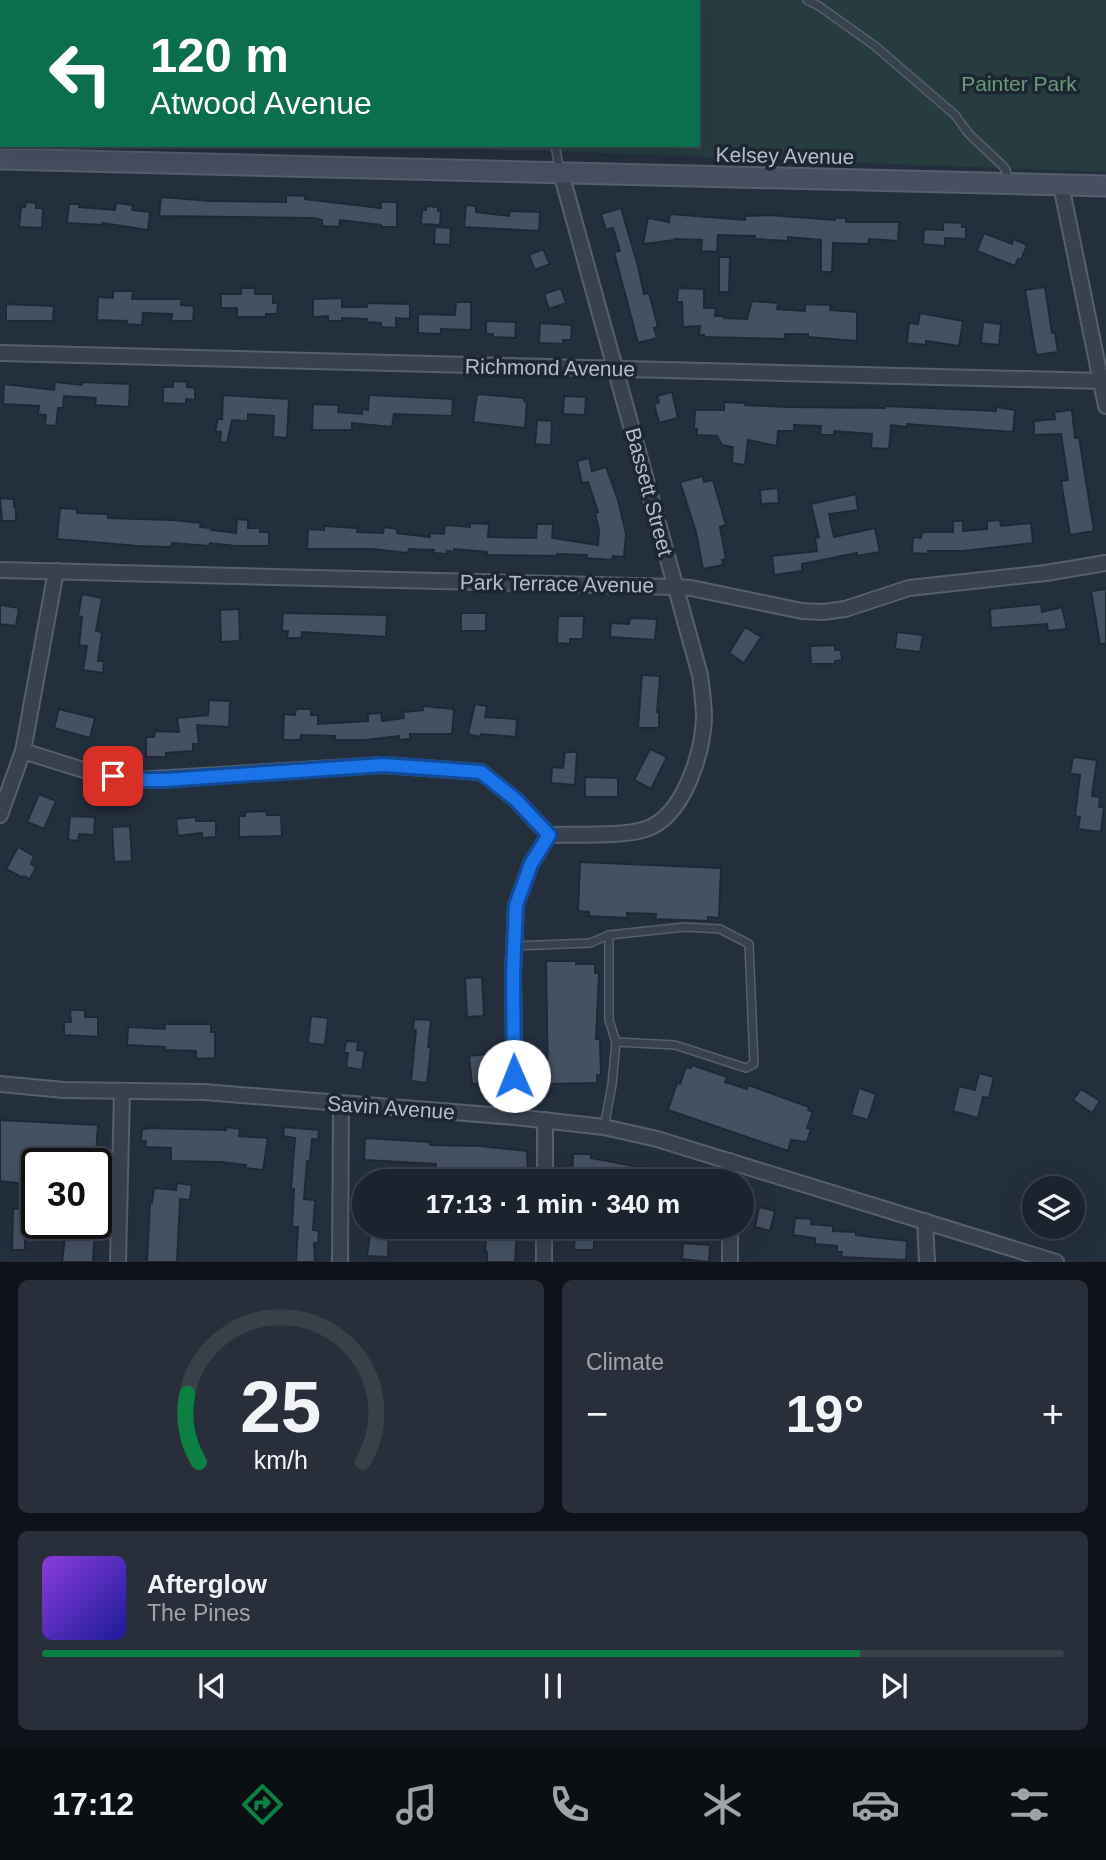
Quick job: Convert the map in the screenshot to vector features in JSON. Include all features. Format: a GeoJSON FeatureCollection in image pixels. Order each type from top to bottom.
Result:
{"type":"FeatureCollection","features":[{"type":"Feature","properties":{"kind":"street","name":"Kelsey Avenue"},"geometry":{"type":"LineString","coordinates":[[0,159],[1106,186]]}},
{"type":"Feature","properties":{"kind":"street","name":"Bassett Street"},"geometry":{"type":"LineString","coordinates":[[549,835],[645,829],[668,815],[687,786],[700,746],[704,702],[701,675],[561,173]]}},
{"type":"Feature","properties":{"kind":"street"},"geometry":{"type":"LineString","coordinates":[[1061,185],[1106,406]]}},
{"type":"Feature","properties":{"kind":"street","name":"Richmond Avenue"},"geometry":{"type":"LineString","coordinates":[[0,353],[1101,381]]}},
{"type":"Feature","properties":{"kind":"street","name":"Park Terrace Avenue"},"geometry":{"type":"LineString","coordinates":[[0,570],[675,587],[802,611],[823,612],[845,609],[909,588],[1046,573],[1106,563]]}},
{"type":"Feature","properties":{"kind":"street"},"geometry":{"type":"LineString","coordinates":[[0,815],[23,751],[56,571]]}},
{"type":"Feature","properties":{"kind":"street"},"geometry":{"type":"LineString","coordinates":[[23,751],[90,772],[136,780],[383,765],[481,772],[515,799],[549,835],[531,864],[516,905],[515,1117]]}},
{"type":"Feature","properties":{"kind":"street","name":"Savin Avenue"},"geometry":{"type":"LineString","coordinates":[[0,1084],[64,1090],[204,1093],[515,1117],[604,1127],[631,1132],[730,1161],[1056,1262]]}},
{"type":"Feature","properties":{"kind":"street"},"geometry":{"type":"LineString","coordinates":[[118,1262],[122,1091]]}},
{"type":"Feature","properties":{"kind":"street"},"geometry":{"type":"LineString","coordinates":[[340,1262],[341,1104]]}},
{"type":"Feature","properties":{"kind":"street"},"geometry":{"type":"LineString","coordinates":[[545,1120],[545,1169]]}},
{"type":"Feature","properties":{"kind":"street"},"geometry":{"type":"LineString","coordinates":[[730,1161],[730,1169]]}},
{"type":"Feature","properties":{"kind":"street"},"geometry":{"type":"LineString","coordinates":[[925,1221],[927,1262]]}},
{"type":"Feature","properties":{"kind":"street"},"geometry":{"type":"LineString","coordinates":[[544,1239],[544,1262]]}},
{"type":"Feature","properties":{"kind":"street"},"geometry":{"type":"LineString","coordinates":[[730,1239],[730,1262]]}},
{"type":"Feature","properties":{"kind":"lane"},"geometry":{"type":"LineString","coordinates":[[807,0],[876,46],[955,115],[969,134],[1002,163],[1008,184]]}},
{"type":"Feature","properties":{"kind":"lane"},"geometry":{"type":"LineString","coordinates":[[555,147],[561,173]]}},
{"type":"Feature","properties":{"kind":"lane"},"geometry":{"type":"LineString","coordinates":[[514,946],[590,943],[609,935],[685,927],[714,929],[749,944],[754,1064],[746,1068],[676,1045],[616,1042]]}},
{"type":"Feature","properties":{"kind":"lane"},"geometry":{"type":"LineString","coordinates":[[604,1127],[616,1042],[609,1020],[609,935]]}},
{"type":"Feature","properties":{"kind":"green space","name":"Painter Park"},"geometry":{"type":"Polygon","coordinates":[[[700,0],[1106,0],[1106,172],[397,147],[700,147],[700,0]]]}},
{"type":"Feature","properties":{"kind":"building"},"geometry":{"type":"Polygon","coordinates":[[[286,195],[381,208],[381,202],[397,202],[397,227],[340,220],[339,227],[322,226],[322,220],[313,218],[159,216],[161,197],[286,202],[286,195]]]}},
{"type":"Feature","properties":{"kind":"building"},"geometry":{"type":"Polygon","coordinates":[[[26,202],[36,203],[36,208],[43,208],[42,228],[19,227],[21,207],[25,207],[26,202]]]}},
{"type":"Feature","properties":{"kind":"building"},"geometry":{"type":"Polygon","coordinates":[[[116,203],[133,205],[132,210],[150,212],[148,230],[102,223],[67,223],[69,204],[115,210],[116,203]]]}},
{"type":"Feature","properties":{"kind":"building"},"geometry":{"type":"Polygon","coordinates":[[[466,205],[476,206],[476,212],[509,216],[510,211],[540,212],[539,231],[464,227],[466,205]]]}},
{"type":"Feature","properties":{"kind":"building"},"geometry":{"type":"Polygon","coordinates":[[[426,206],[438,207],[438,211],[441,211],[440,225],[421,224],[422,210],[426,210],[426,206]]]}},
{"type":"Feature","properties":{"kind":"building"},"geometry":{"type":"Polygon","coordinates":[[[621,208],[644,294],[649,293],[658,327],[654,328],[657,338],[638,343],[614,252],[620,251],[613,228],[606,230],[601,214],[621,208]]]}},
{"type":"Feature","properties":{"kind":"building"},"geometry":{"type":"Polygon","coordinates":[[[670,214],[745,220],[745,216],[768,215],[835,220],[846,218],[846,222],[899,222],[898,241],[869,239],[868,244],[833,243],[832,272],[821,272],[821,240],[788,237],[788,241],[755,239],[755,236],[718,235],[717,252],[701,251],[702,240],[675,239],[643,244],[648,218],[669,222],[670,214]]]}},
{"type":"Feature","properties":{"kind":"building"},"geometry":{"type":"Polygon","coordinates":[[[943,222],[962,223],[962,227],[966,227],[966,239],[945,238],[945,246],[923,244],[924,229],[943,230],[943,222]]]}},
{"type":"Feature","properties":{"kind":"building"},"geometry":{"type":"Polygon","coordinates":[[[435,227],[451,228],[450,245],[434,244],[435,227]]]}},
{"type":"Feature","properties":{"kind":"building"},"geometry":{"type":"Polygon","coordinates":[[[984,233],[1012,244],[1013,239],[1027,245],[1021,260],[1018,259],[1015,266],[977,251],[984,233]]]}},
{"type":"Feature","properties":{"kind":"building"},"geometry":{"type":"Polygon","coordinates":[[[543,249],[550,264],[535,270],[529,255],[543,249]]]}},
{"type":"Feature","properties":{"kind":"building"},"geometry":{"type":"Polygon","coordinates":[[[719,257],[730,257],[729,292],[719,292],[719,257]]]}},
{"type":"Feature","properties":{"kind":"building"},"geometry":{"type":"Polygon","coordinates":[[[1045,287],[1052,333],[1055,333],[1058,352],[1036,355],[1025,290],[1045,287]]]}},
{"type":"Feature","properties":{"kind":"building"},"geometry":{"type":"Polygon","coordinates":[[[241,288],[255,288],[255,294],[273,294],[273,303],[278,303],[277,314],[266,314],[266,317],[237,317],[237,308],[221,308],[221,294],[241,294],[241,288]]]}},
{"type":"Feature","properties":{"kind":"building"},"geometry":{"type":"Polygon","coordinates":[[[561,288],[566,303],[549,309],[544,294],[561,288]]]}},
{"type":"Feature","properties":{"kind":"building"},"geometry":{"type":"Polygon","coordinates":[[[678,288],[704,289],[704,308],[716,308],[715,316],[724,318],[747,319],[752,301],[778,303],[777,309],[805,311],[805,304],[831,305],[830,310],[857,312],[857,341],[808,337],[808,334],[785,334],[785,339],[705,337],[699,335],[700,326],[683,327],[682,302],[677,302],[678,288]]]}},
{"type":"Feature","properties":{"kind":"building"},"geometry":{"type":"Polygon","coordinates":[[[113,291],[133,291],[132,299],[182,299],[181,305],[194,306],[193,321],[171,321],[172,314],[143,313],[142,325],[127,324],[127,321],[97,320],[98,297],[113,298],[113,291]]]}},
{"type":"Feature","properties":{"kind":"building"},"geometry":{"type":"Polygon","coordinates":[[[342,298],[342,307],[367,307],[367,303],[410,304],[410,319],[396,318],[396,328],[381,327],[381,323],[367,322],[367,319],[342,318],[342,321],[328,321],[328,316],[313,317],[313,299],[342,298]]]}},
{"type":"Feature","properties":{"kind":"building"},"geometry":{"type":"Polygon","coordinates":[[[456,302],[471,302],[471,330],[441,329],[441,334],[418,333],[418,314],[455,315],[456,302]]]}},
{"type":"Feature","properties":{"kind":"building"},"geometry":{"type":"Polygon","coordinates":[[[6,304],[54,306],[53,321],[6,321],[6,304]]]}},
{"type":"Feature","properties":{"kind":"building"},"geometry":{"type":"Polygon","coordinates":[[[920,313],[963,321],[959,346],[926,341],[926,345],[907,343],[909,323],[918,324],[920,313]]]}},
{"type":"Feature","properties":{"kind":"building"},"geometry":{"type":"Polygon","coordinates":[[[486,321],[516,322],[515,338],[486,334],[486,321]]]}},
{"type":"Feature","properties":{"kind":"building"},"geometry":{"type":"Polygon","coordinates":[[[983,322],[1001,324],[999,345],[981,343],[983,322]]]}},
{"type":"Feature","properties":{"kind":"building"},"geometry":{"type":"Polygon","coordinates":[[[540,323],[572,325],[571,340],[563,340],[563,344],[539,343],[540,323]]]}},
{"type":"Feature","properties":{"kind":"building"},"geometry":{"type":"Polygon","coordinates":[[[173,381],[187,382],[187,387],[195,388],[195,400],[186,399],[186,404],[163,403],[163,387],[173,387],[173,381]]]}},
{"type":"Feature","properties":{"kind":"building"},"geometry":{"type":"Polygon","coordinates":[[[55,382],[82,385],[82,382],[130,384],[129,407],[95,405],[96,398],[64,396],[63,408],[58,408],[56,426],[45,425],[46,415],[38,414],[39,406],[3,404],[4,384],[54,390],[55,382]]]}},
{"type":"Feature","properties":{"kind":"building"},"geometry":{"type":"Polygon","coordinates":[[[672,392],[678,418],[659,423],[654,404],[659,402],[657,396],[672,392]]]}},
{"type":"Feature","properties":{"kind":"building"},"geometry":{"type":"Polygon","coordinates":[[[477,394],[524,398],[527,402],[525,428],[473,422],[477,394]]]}},
{"type":"Feature","properties":{"kind":"building"},"geometry":{"type":"Polygon","coordinates":[[[223,395],[289,399],[287,438],[273,437],[274,416],[248,414],[248,421],[232,420],[227,443],[220,442],[221,432],[215,431],[218,419],[222,419],[223,395]]]}},
{"type":"Feature","properties":{"kind":"building"},"geometry":{"type":"Polygon","coordinates":[[[369,395],[453,399],[452,416],[394,414],[392,427],[352,423],[352,430],[312,430],[313,404],[339,405],[338,412],[362,414],[362,409],[368,410],[369,395]]]}},
{"type":"Feature","properties":{"kind":"building"},"geometry":{"type":"Polygon","coordinates":[[[564,396],[586,397],[585,415],[563,414],[564,396]]]}},
{"type":"Feature","properties":{"kind":"building"},"geometry":{"type":"Polygon","coordinates":[[[724,402],[785,407],[885,406],[996,411],[996,407],[1015,410],[1013,432],[891,425],[889,449],[871,448],[872,434],[834,431],[834,435],[820,435],[821,426],[794,425],[794,431],[778,431],[777,446],[748,440],[745,465],[732,463],[733,447],[722,445],[717,436],[697,435],[697,429],[694,429],[695,410],[724,410],[724,402]]]}},
{"type":"Feature","properties":{"kind":"building"},"geometry":{"type":"Polygon","coordinates":[[[1072,410],[1094,531],[1070,535],[1061,481],[1068,480],[1061,434],[1034,435],[1034,421],[1055,419],[1054,412],[1072,410]]]}},
{"type":"Feature","properties":{"kind":"building"},"geometry":{"type":"Polygon","coordinates":[[[537,420],[552,421],[551,445],[535,444],[537,420]]]}},
{"type":"Feature","properties":{"kind":"building"},"geometry":{"type":"Polygon","coordinates":[[[589,458],[592,471],[606,467],[618,500],[626,534],[624,557],[613,556],[612,560],[586,558],[587,555],[487,555],[487,552],[454,549],[454,552],[447,551],[447,554],[433,553],[434,550],[409,549],[408,553],[372,549],[307,549],[308,529],[324,530],[324,526],[383,533],[384,527],[397,529],[397,533],[430,537],[430,533],[444,534],[445,525],[470,527],[470,523],[489,524],[488,537],[536,538],[537,524],[553,524],[552,538],[598,545],[599,530],[595,513],[598,512],[588,482],[582,483],[577,461],[589,458]]]}},
{"type":"Feature","properties":{"kind":"building"},"geometry":{"type":"Polygon","coordinates":[[[703,476],[704,482],[713,480],[726,525],[720,527],[726,559],[722,560],[723,565],[703,569],[696,532],[680,482],[703,476]]]}},
{"type":"Feature","properties":{"kind":"building"},"geometry":{"type":"Polygon","coordinates":[[[778,488],[779,503],[761,504],[760,490],[778,488]]]}},
{"type":"Feature","properties":{"kind":"building"},"geometry":{"type":"Polygon","coordinates":[[[856,494],[858,510],[829,514],[834,537],[875,528],[880,552],[857,556],[857,553],[802,564],[802,571],[774,575],[772,556],[817,551],[815,538],[819,537],[811,504],[856,494]]]}},
{"type":"Feature","properties":{"kind":"building"},"geometry":{"type":"Polygon","coordinates":[[[0,498],[14,499],[16,521],[2,521],[0,498]]]}},
{"type":"Feature","properties":{"kind":"building"},"geometry":{"type":"Polygon","coordinates":[[[60,508],[77,509],[77,513],[108,514],[108,518],[201,523],[200,527],[236,533],[237,519],[248,520],[248,528],[260,528],[260,532],[269,532],[269,546],[172,543],[171,547],[138,546],[57,539],[60,508]]]}},
{"type":"Feature","properties":{"kind":"building"},"geometry":{"type":"Polygon","coordinates":[[[1000,520],[1001,526],[1031,523],[1033,543],[963,551],[928,551],[928,554],[912,553],[913,537],[921,538],[922,532],[953,532],[953,521],[963,521],[963,531],[987,529],[987,521],[1000,520]]]}},
{"type":"Feature","properties":{"kind":"building"},"geometry":{"type":"Polygon","coordinates":[[[1106,589],[1106,644],[1100,644],[1091,591],[1106,589]]]}},
{"type":"Feature","properties":{"kind":"building"},"geometry":{"type":"Polygon","coordinates":[[[82,594],[102,598],[96,631],[102,632],[98,661],[104,661],[103,673],[83,670],[87,646],[79,645],[82,617],[78,616],[82,594]]]}},
{"type":"Feature","properties":{"kind":"building"},"geometry":{"type":"Polygon","coordinates":[[[1041,604],[1042,612],[1062,607],[1067,629],[1048,631],[1047,624],[991,628],[990,609],[1041,604]]]}},
{"type":"Feature","properties":{"kind":"building"},"geometry":{"type":"Polygon","coordinates":[[[0,605],[19,608],[16,626],[0,624],[0,605]]]}},
{"type":"Feature","properties":{"kind":"building"},"geometry":{"type":"Polygon","coordinates":[[[239,609],[240,641],[221,642],[220,610],[239,609]]]}},
{"type":"Feature","properties":{"kind":"building"},"geometry":{"type":"Polygon","coordinates":[[[283,613],[387,615],[386,637],[302,632],[301,638],[287,638],[288,631],[282,631],[283,613]]]}},
{"type":"Feature","properties":{"kind":"building"},"geometry":{"type":"Polygon","coordinates":[[[461,613],[486,613],[486,631],[461,631],[461,613]]]}},
{"type":"Feature","properties":{"kind":"building"},"geometry":{"type":"Polygon","coordinates":[[[558,616],[584,616],[583,639],[570,639],[570,644],[557,643],[558,616]]]}},
{"type":"Feature","properties":{"kind":"building"},"geometry":{"type":"Polygon","coordinates":[[[630,618],[657,619],[655,640],[610,637],[611,623],[629,624],[630,618]]]}},
{"type":"Feature","properties":{"kind":"building"},"geometry":{"type":"Polygon","coordinates":[[[745,627],[761,637],[744,663],[729,653],[745,627]]]}},
{"type":"Feature","properties":{"kind":"building"},"geometry":{"type":"Polygon","coordinates":[[[897,632],[923,635],[920,652],[895,649],[897,632]]]}},
{"type":"Feature","properties":{"kind":"building"},"geometry":{"type":"Polygon","coordinates":[[[835,645],[835,650],[841,650],[842,660],[835,661],[835,664],[811,664],[810,646],[835,645]]]}},
{"type":"Feature","properties":{"kind":"building"},"geometry":{"type":"Polygon","coordinates":[[[642,675],[660,676],[657,712],[659,728],[638,728],[642,675]]]}},
{"type":"Feature","properties":{"kind":"building"},"geometry":{"type":"Polygon","coordinates":[[[209,700],[230,701],[229,727],[197,725],[199,744],[193,744],[193,751],[166,753],[166,757],[146,757],[146,737],[154,737],[155,731],[179,732],[177,718],[208,715],[209,700]]]}},
{"type":"Feature","properties":{"kind":"building"},"geometry":{"type":"Polygon","coordinates":[[[475,704],[487,706],[485,717],[517,719],[516,737],[481,734],[480,737],[468,734],[475,704]]]}},
{"type":"Feature","properties":{"kind":"building"},"geometry":{"type":"Polygon","coordinates":[[[422,706],[454,709],[452,734],[410,734],[410,739],[399,740],[399,736],[335,740],[335,736],[301,735],[300,740],[283,740],[284,714],[295,715],[296,709],[311,709],[311,715],[318,715],[318,724],[368,721],[368,714],[381,713],[382,721],[404,718],[403,712],[423,710],[422,706]]]}},
{"type":"Feature","properties":{"kind":"building"},"geometry":{"type":"Polygon","coordinates":[[[59,709],[95,718],[90,738],[54,728],[59,709]]]}},
{"type":"Feature","properties":{"kind":"building"},"geometry":{"type":"Polygon","coordinates":[[[650,749],[667,757],[651,789],[634,780],[650,749]]]}},
{"type":"Feature","properties":{"kind":"building"},"geometry":{"type":"Polygon","coordinates":[[[565,752],[577,752],[575,785],[551,783],[552,767],[563,768],[565,752]]]}},
{"type":"Feature","properties":{"kind":"building"},"geometry":{"type":"Polygon","coordinates":[[[1073,757],[1097,760],[1092,796],[1100,797],[1099,807],[1104,807],[1101,832],[1078,829],[1080,817],[1075,816],[1080,775],[1070,774],[1073,757]]]}},
{"type":"Feature","properties":{"kind":"building"},"geometry":{"type":"Polygon","coordinates":[[[585,777],[618,778],[618,797],[585,797],[585,777]]]}},
{"type":"Feature","properties":{"kind":"building"},"geometry":{"type":"Polygon","coordinates":[[[39,794],[56,801],[44,829],[27,822],[39,794]]]}},
{"type":"Feature","properties":{"kind":"building"},"geometry":{"type":"Polygon","coordinates":[[[266,811],[267,815],[281,815],[282,836],[239,837],[239,816],[245,816],[245,812],[266,811]]]}},
{"type":"Feature","properties":{"kind":"building"},"geometry":{"type":"Polygon","coordinates":[[[70,816],[95,817],[94,835],[79,834],[78,841],[68,840],[70,816]]]}},
{"type":"Feature","properties":{"kind":"building"},"geometry":{"type":"Polygon","coordinates":[[[196,817],[196,821],[216,821],[216,837],[202,838],[202,833],[178,836],[176,819],[196,817]]]}},
{"type":"Feature","properties":{"kind":"building"},"geometry":{"type":"Polygon","coordinates":[[[130,826],[132,861],[114,862],[112,827],[130,826]]]}},
{"type":"Feature","properties":{"kind":"building"},"geometry":{"type":"Polygon","coordinates":[[[18,847],[34,856],[31,864],[36,867],[30,879],[6,869],[18,847]]]}},
{"type":"Feature","properties":{"kind":"building"},"geometry":{"type":"Polygon","coordinates":[[[580,862],[721,868],[719,918],[708,917],[708,921],[655,919],[656,914],[627,913],[627,918],[589,916],[589,912],[578,911],[580,862]]]}},
{"type":"Feature","properties":{"kind":"building"},"geometry":{"type":"Polygon","coordinates":[[[546,961],[595,964],[595,973],[599,973],[596,1039],[600,1039],[601,1075],[597,1075],[597,1083],[548,1084],[546,961]]]}},
{"type":"Feature","properties":{"kind":"building"},"geometry":{"type":"Polygon","coordinates":[[[482,977],[484,1016],[467,1017],[465,978],[482,977]]]}},
{"type":"Feature","properties":{"kind":"building"},"geometry":{"type":"Polygon","coordinates":[[[70,1010],[85,1010],[85,1017],[98,1017],[98,1037],[64,1035],[64,1022],[71,1022],[70,1010]]]}},
{"type":"Feature","properties":{"kind":"building"},"geometry":{"type":"Polygon","coordinates":[[[311,1016],[328,1018],[325,1045],[308,1043],[311,1016]]]}},
{"type":"Feature","properties":{"kind":"building"},"geometry":{"type":"Polygon","coordinates":[[[414,1019],[431,1020],[427,1083],[411,1081],[416,1030],[413,1030],[414,1019]]]}},
{"type":"Feature","properties":{"kind":"building"},"geometry":{"type":"Polygon","coordinates":[[[165,1024],[211,1024],[211,1032],[215,1032],[215,1058],[196,1059],[196,1051],[127,1045],[128,1027],[165,1029],[165,1024]]]}},
{"type":"Feature","properties":{"kind":"building"},"geometry":{"type":"Polygon","coordinates":[[[346,1041],[358,1042],[357,1050],[365,1051],[362,1070],[346,1067],[346,1041]]]}},
{"type":"Feature","properties":{"kind":"building"},"geometry":{"type":"Polygon","coordinates":[[[486,1054],[489,1082],[472,1084],[469,1056],[486,1054]]]}},
{"type":"Feature","properties":{"kind":"building"},"geometry":{"type":"Polygon","coordinates":[[[692,1065],[727,1077],[725,1082],[747,1089],[748,1085],[809,1107],[808,1110],[813,1112],[807,1128],[811,1129],[807,1142],[791,1140],[788,1151],[668,1110],[677,1083],[680,1084],[686,1067],[691,1068],[692,1065]]]}},
{"type":"Feature","properties":{"kind":"building"},"geometry":{"type":"Polygon","coordinates":[[[979,1073],[994,1077],[989,1098],[983,1097],[978,1118],[953,1111],[959,1086],[975,1090],[979,1073]]]}},
{"type":"Feature","properties":{"kind":"building"},"geometry":{"type":"Polygon","coordinates":[[[859,1088],[876,1094],[868,1120],[851,1115],[859,1088]]]}},
{"type":"Feature","properties":{"kind":"building"},"geometry":{"type":"Polygon","coordinates":[[[1081,1089],[1100,1101],[1092,1113],[1073,1100],[1081,1089]]]}},
{"type":"Feature","properties":{"kind":"building"},"geometry":{"type":"Polygon","coordinates":[[[0,1120],[98,1125],[96,1148],[21,1148],[21,1184],[0,1181],[0,1120]]]}},
{"type":"Feature","properties":{"kind":"building"},"geometry":{"type":"Polygon","coordinates":[[[226,1127],[240,1129],[239,1136],[268,1138],[263,1170],[222,1162],[171,1161],[171,1148],[145,1147],[146,1141],[141,1141],[142,1129],[146,1128],[226,1130],[226,1127]]]}},
{"type":"Feature","properties":{"kind":"building"},"geometry":{"type":"Polygon","coordinates":[[[284,1127],[319,1130],[318,1140],[312,1139],[310,1161],[307,1161],[304,1199],[315,1200],[313,1230],[319,1231],[318,1243],[314,1243],[315,1262],[296,1262],[298,1227],[292,1227],[294,1189],[291,1189],[295,1138],[283,1136],[284,1127]]]}},
{"type":"Feature","properties":{"kind":"building"},"geometry":{"type":"Polygon","coordinates":[[[365,1138],[527,1151],[528,1169],[436,1169],[436,1164],[364,1160],[365,1138]]]}},
{"type":"Feature","properties":{"kind":"building"},"geometry":{"type":"Polygon","coordinates":[[[573,1154],[591,1154],[591,1158],[649,1169],[572,1169],[573,1154]]]}},
{"type":"Feature","properties":{"kind":"building"},"geometry":{"type":"Polygon","coordinates":[[[177,1183],[192,1185],[190,1200],[180,1199],[177,1262],[147,1262],[150,1203],[154,1188],[176,1190],[177,1183]]]}},
{"type":"Feature","properties":{"kind":"building"},"geometry":{"type":"Polygon","coordinates":[[[759,1207],[775,1211],[770,1231],[755,1227],[759,1207]]]}},
{"type":"Feature","properties":{"kind":"building"},"geometry":{"type":"Polygon","coordinates":[[[21,1208],[21,1239],[25,1239],[25,1250],[12,1250],[13,1209],[21,1208]]]}},
{"type":"Feature","properties":{"kind":"building"},"geometry":{"type":"Polygon","coordinates":[[[795,1218],[812,1219],[811,1224],[833,1226],[833,1231],[907,1241],[906,1260],[841,1257],[842,1252],[837,1252],[837,1246],[815,1244],[815,1238],[793,1235],[795,1218]]]}},
{"type":"Feature","properties":{"kind":"building"},"geometry":{"type":"Polygon","coordinates":[[[65,1239],[94,1239],[93,1262],[62,1262],[65,1239]]]}},
{"type":"Feature","properties":{"kind":"building"},"geometry":{"type":"Polygon","coordinates":[[[369,1239],[389,1239],[388,1257],[367,1256],[369,1239]]]}},
{"type":"Feature","properties":{"kind":"building"},"geometry":{"type":"Polygon","coordinates":[[[486,1239],[516,1239],[515,1262],[487,1262],[486,1239]]]}},
{"type":"Feature","properties":{"kind":"building"},"geometry":{"type":"Polygon","coordinates":[[[575,1239],[594,1239],[594,1250],[574,1250],[575,1239]]]}},
{"type":"Feature","properties":{"kind":"building"},"geometry":{"type":"Polygon","coordinates":[[[683,1243],[710,1245],[709,1262],[682,1259],[683,1243]]]}},
{"type":"Feature","properties":{"kind":"route"},"geometry":{"type":"LineString","coordinates":[[113,776],[136,780],[165,780],[383,765],[481,772],[515,799],[549,835],[531,864],[516,905],[513,974],[514,1076]]}}]}
